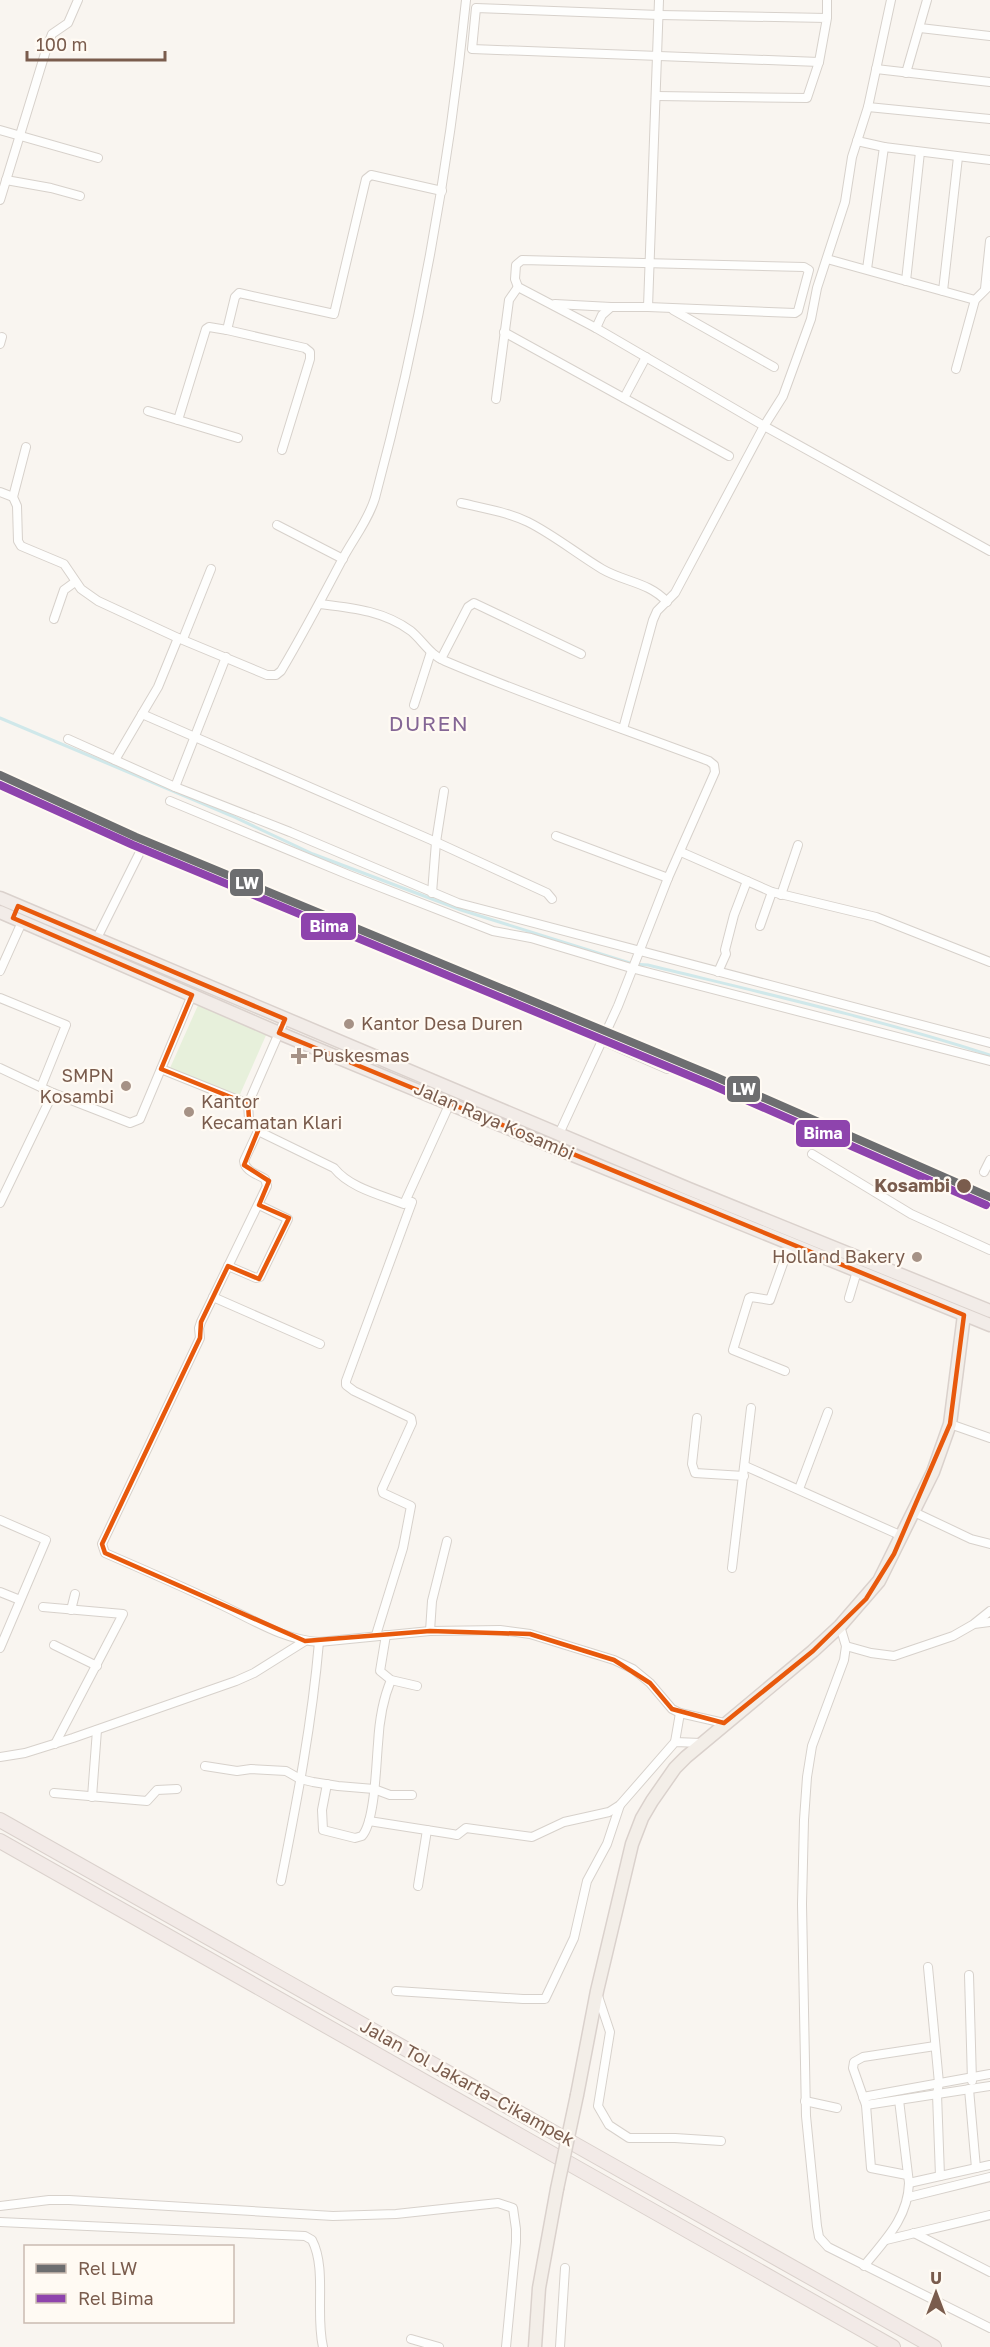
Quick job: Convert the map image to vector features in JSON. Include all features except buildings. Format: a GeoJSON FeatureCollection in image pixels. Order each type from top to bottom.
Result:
{"type":"FeatureCollection","features":[{"type":"Feature","properties":{"kind":"highway","name":"Jalan Raya Kosambi"},"geometry":{"type":"LineString","coordinates":[[0,898],[18,915],[279,1033],[990,1325]]}},
{"type":"Feature","properties":{"kind":"highway","name":"Jalan Raya Kosambi"},"geometry":{"type":"LineString","coordinates":[[0,912],[97,938],[719,1201],[990,1311]]}},
{"type":"Feature","properties":{"kind":"highway","name":"Jalan Tol Jakarta–Cikampek"},"geometry":{"type":"LineString","coordinates":[[0,1820],[934,2347]]}},
{"type":"Feature","properties":{"kind":"highway","name":"Jalan Tol Jakarta–Cikampek"},"geometry":{"type":"LineString","coordinates":[[0,1841],[893,2347]]}},
{"type":"Feature","properties":{"kind":"main road"},"geometry":{"type":"LineString","coordinates":[[535,2347],[538,2288],[557,2188],[578,2095],[597,1991],[636,1831],[652,1801],[675,1768],[724,1723],[813,1651],[840,1626],[879,1581],[933,1472],[950,1424],[964,1315]]}},
{"type":"Feature","properties":{"kind":"street"},"geometry":{"type":"LineString","coordinates":[[0,200],[52,34],[68,23],[78,0]]}},
{"type":"Feature","properties":{"kind":"street"},"geometry":{"type":"LineString","coordinates":[[26,447],[13,497],[17,506],[19,544],[64,564],[81,589],[98,601],[180,639],[267,675],[276,675],[281,671],[371,512],[375,498],[417,328],[456,102],[466,0]]}},
{"type":"Feature","properties":{"kind":"street"},"geometry":{"type":"LineString","coordinates":[[648,307],[659,56],[659,0]]}},
{"type":"Feature","properties":{"kind":"street"},"geometry":{"type":"LineString","coordinates":[[656,96],[807,99],[819,62],[827,18],[827,0]]}},
{"type":"Feature","properties":{"kind":"street"},"geometry":{"type":"LineString","coordinates":[[623,729],[657,611],[680,584],[764,426],[783,396],[811,320],[817,288],[845,202],[852,157],[868,107],[891,0]]}},
{"type":"Feature","properties":{"kind":"street"},"geometry":{"type":"LineString","coordinates":[[906,73],[927,0]]}},
{"type":"Feature","properties":{"kind":"street"},"geometry":{"type":"LineString","coordinates":[[819,62],[472,49],[476,8],[827,18]]}},
{"type":"Feature","properties":{"kind":"street"},"geometry":{"type":"LineString","coordinates":[[920,28],[990,36]]}},
{"type":"Feature","properties":{"kind":"street"},"geometry":{"type":"LineString","coordinates":[[876,69],[990,82]]}},
{"type":"Feature","properties":{"kind":"street"},"geometry":{"type":"LineString","coordinates":[[868,107],[990,119]]}},
{"type":"Feature","properties":{"kind":"street"},"geometry":{"type":"LineString","coordinates":[[0,130],[98,158]]}},
{"type":"Feature","properties":{"kind":"street"},"geometry":{"type":"LineString","coordinates":[[857,141],[884,147],[990,160]]}},
{"type":"Feature","properties":{"kind":"street"},"geometry":{"type":"LineString","coordinates":[[867,268],[884,147]]}},
{"type":"Feature","properties":{"kind":"street"},"geometry":{"type":"LineString","coordinates":[[906,280],[920,152]]}},
{"type":"Feature","properties":{"kind":"street"},"geometry":{"type":"LineString","coordinates":[[943,291],[958,157]]}},
{"type":"Feature","properties":{"kind":"street"},"geometry":{"type":"LineString","coordinates":[[227,330],[235,297],[239,293],[334,314],[366,178],[371,175],[442,191]]}},
{"type":"Feature","properties":{"kind":"street"},"geometry":{"type":"LineString","coordinates":[[6,180],[80,196]]}},
{"type":"Feature","properties":{"kind":"street"},"geometry":{"type":"LineString","coordinates":[[956,369],[975,300],[988,287],[990,241]]}},
{"type":"Feature","properties":{"kind":"street"},"geometry":{"type":"LineString","coordinates":[[827,259],[867,268],[975,300]]}},
{"type":"Feature","properties":{"kind":"street"},"geometry":{"type":"LineString","coordinates":[[496,399],[509,300],[518,287],[515,270],[516,265],[522,260],[804,267],[809,270],[795,313],[551,304]]}},
{"type":"Feature","properties":{"kind":"street"},"geometry":{"type":"LineString","coordinates":[[518,287],[596,328],[764,426],[990,551]]}},
{"type":"Feature","properties":{"kind":"street"},"geometry":{"type":"LineString","coordinates":[[596,328],[602,315],[611,307]]}},
{"type":"Feature","properties":{"kind":"street"},"geometry":{"type":"LineString","coordinates":[[670,308],[774,367]]}},
{"type":"Feature","properties":{"kind":"street"},"geometry":{"type":"LineString","coordinates":[[178,420],[206,329],[209,327],[305,348],[310,352],[310,359],[282,450]]}},
{"type":"Feature","properties":{"kind":"street"},"geometry":{"type":"LineString","coordinates":[[504,332],[729,456]]}},
{"type":"Feature","properties":{"kind":"street"},"geometry":{"type":"LineString","coordinates":[[624,398],[646,357]]}},
{"type":"Feature","properties":{"kind":"street"},"geometry":{"type":"LineString","coordinates":[[148,411],[238,438]]}},
{"type":"Feature","properties":{"kind":"street"},"geometry":{"type":"LineString","coordinates":[[0,492],[13,497]]}},
{"type":"Feature","properties":{"kind":"street"},"geometry":{"type":"LineString","coordinates":[[461,504],[501,512],[529,522],[603,570],[658,592],[667,602]]}},
{"type":"Feature","properties":{"kind":"street"},"geometry":{"type":"LineString","coordinates":[[277,525],[343,559]]}},
{"type":"Feature","properties":{"kind":"street"},"geometry":{"type":"LineString","coordinates":[[115,760],[158,687],[211,568]]}},
{"type":"Feature","properties":{"kind":"street"},"geometry":{"type":"LineString","coordinates":[[54,619],[64,590],[75,582]]}},
{"type":"Feature","properties":{"kind":"street"},"geometry":{"type":"LineString","coordinates":[[441,659],[468,608],[474,603],[581,654]]}},
{"type":"Feature","properties":{"kind":"street"},"geometry":{"type":"LineString","coordinates":[[320,604],[356,609],[394,620],[413,633],[441,659],[501,684],[709,761],[714,765],[715,772],[668,878],[618,1006],[559,1134]]}},
{"type":"Feature","properties":{"kind":"street"},"geometry":{"type":"LineString","coordinates":[[414,705],[431,652]]}},
{"type":"Feature","properties":{"kind":"street"},"geometry":{"type":"LineString","coordinates":[[176,787],[226,657]]}},
{"type":"Feature","properties":{"kind":"street"},"geometry":{"type":"LineString","coordinates":[[142,714],[436,842],[547,893],[552,899]]}},
{"type":"Feature","properties":{"kind":"street"},"geometry":{"type":"LineString","coordinates":[[68,739],[176,787],[214,810],[350,873],[454,909],[990,1061]]}},
{"type":"Feature","properties":{"kind":"street"},"geometry":{"type":"LineString","coordinates":[[444,791],[436,842],[432,893],[438,903],[454,909],[493,931],[534,932],[635,960],[718,972],[990,1044]]}},
{"type":"Feature","properties":{"kind":"street"},"geometry":{"type":"LineString","coordinates":[[170,801],[214,810],[356,862],[432,893]]}},
{"type":"Feature","properties":{"kind":"street"},"geometry":{"type":"LineString","coordinates":[[556,836],[668,878]]}},
{"type":"Feature","properties":{"kind":"street"},"geometry":{"type":"LineString","coordinates":[[781,895],[798,845]]}},
{"type":"Feature","properties":{"kind":"street"},"geometry":{"type":"LineString","coordinates":[[97,938],[142,848]]}},
{"type":"Feature","properties":{"kind":"street"},"geometry":{"type":"LineString","coordinates":[[681,852],[772,892],[876,917],[990,962]]}},
{"type":"Feature","properties":{"kind":"street"},"geometry":{"type":"LineString","coordinates":[[350,873],[356,862]]}},
{"type":"Feature","properties":{"kind":"street"},"geometry":{"type":"LineString","coordinates":[[718,972],[726,954],[734,915],[747,881]]}},
{"type":"Feature","properties":{"kind":"street"},"geometry":{"type":"LineString","coordinates":[[760,926],[772,892]]}},
{"type":"Feature","properties":{"kind":"street"},"geometry":{"type":"LineString","coordinates":[[0,971],[18,915]]}},
{"type":"Feature","properties":{"kind":"street"},"geometry":{"type":"LineString","coordinates":[[0,1068],[53,1093],[133,1122],[140,1119],[192,995]]}},
{"type":"Feature","properties":{"kind":"street"},"geometry":{"type":"LineString","coordinates":[[0,998],[66,1025],[41,1087]]}},
{"type":"Feature","properties":{"kind":"street"},"geometry":{"type":"LineString","coordinates":[[285,1019],[248,1104],[249,1119],[258,1131],[334,1168],[341,1177],[352,1183],[404,1204],[450,1103]]}},
{"type":"Feature","properties":{"kind":"street"},"geometry":{"type":"LineString","coordinates":[[602,1040],[667,1069]]}},
{"type":"Feature","properties":{"kind":"street"},"geometry":{"type":"LineString","coordinates":[[161,1069],[248,1104]]}},
{"type":"Feature","properties":{"kind":"street"},"geometry":{"type":"LineString","coordinates":[[0,1203],[53,1093]]}},
{"type":"Feature","properties":{"kind":"street"},"geometry":{"type":"LineString","coordinates":[[258,1131],[244,1161],[246,1168],[266,1180],[267,1186],[199,1328],[200,1338],[102,1544],[105,1553],[216,1602],[270,1629],[305,1641],[319,1642],[430,1631],[500,1630],[530,1634],[571,1646],[633,1669],[650,1683],[672,1709],[724,1723]]}},
{"type":"Feature","properties":{"kind":"street"},"geometry":{"type":"LineString","coordinates":[[812,1154],[911,1214],[990,1250]]}},
{"type":"Feature","properties":{"kind":"street"},"geometry":{"type":"LineString","coordinates":[[984,1172],[990,1160]]}},
{"type":"Feature","properties":{"kind":"street"},"geometry":{"type":"LineString","coordinates":[[376,1635],[403,1548],[411,1506],[383,1493],[382,1489],[412,1423],[408,1414],[354,1391],[346,1385],[346,1381],[412,1202]]}},
{"type":"Feature","properties":{"kind":"street"},"geometry":{"type":"LineString","coordinates":[[228,1266],[256,1278],[260,1277],[288,1219],[259,1204]]}},
{"type":"Feature","properties":{"kind":"street"},"geometry":{"type":"LineString","coordinates":[[785,1371],[733,1350],[749,1298],[770,1300],[790,1244]]}},
{"type":"Feature","properties":{"kind":"street"},"geometry":{"type":"LineString","coordinates":[[849,1298],[857,1271]]}},
{"type":"Feature","properties":{"kind":"street"},"geometry":{"type":"LineString","coordinates":[[213,1297],[320,1344]]}},
{"type":"Feature","properties":{"kind":"street"},"geometry":{"type":"LineString","coordinates":[[732,1568],[751,1408]]}},
{"type":"Feature","properties":{"kind":"street"},"geometry":{"type":"LineString","coordinates":[[799,1489],[828,1412]]}},
{"type":"Feature","properties":{"kind":"street"},"geometry":{"type":"LineString","coordinates":[[696,1418],[692,1464],[695,1473],[744,1476]]}},
{"type":"Feature","properties":{"kind":"street"},"geometry":{"type":"LineString","coordinates":[[950,1424],[990,1438]]}},
{"type":"Feature","properties":{"kind":"street"},"geometry":{"type":"LineString","coordinates":[[745,1466],[902,1536]]}},
{"type":"Feature","properties":{"kind":"street"},"geometry":{"type":"LineString","coordinates":[[914,1512],[971,1539],[990,1544]]}},
{"type":"Feature","properties":{"kind":"street"},"geometry":{"type":"LineString","coordinates":[[0,1520],[46,1540],[0,1648]]}},
{"type":"Feature","properties":{"kind":"street"},"geometry":{"type":"LineString","coordinates":[[430,1631],[432,1601],[447,1541]]}},
{"type":"Feature","properties":{"kind":"street"},"geometry":{"type":"LineString","coordinates":[[0,1592],[20,1600]]}},
{"type":"Feature","properties":{"kind":"street"},"geometry":{"type":"LineString","coordinates":[[70,1610],[75,1594]]}},
{"type":"Feature","properties":{"kind":"street"},"geometry":{"type":"LineString","coordinates":[[43,1607],[123,1614],[55,1744]]}},
{"type":"Feature","properties":{"kind":"street"},"geometry":{"type":"LineString","coordinates":[[846,1646],[894,1656],[953,1636],[974,1624],[990,1611]]}},
{"type":"Feature","properties":{"kind":"street"},"geometry":{"type":"LineString","coordinates":[[974,1624],[990,1622]]}},
{"type":"Feature","properties":{"kind":"street"},"geometry":{"type":"LineString","coordinates":[[840,1626],[846,1646],[839,1677],[812,1746],[807,1777],[802,1904],[805,2101],[819,2237],[828,2247],[990,2328]]}},
{"type":"Feature","properties":{"kind":"street"},"geometry":{"type":"LineString","coordinates":[[386,1635],[380,1671],[391,1680],[417,1686]]}},
{"type":"Feature","properties":{"kind":"street"},"geometry":{"type":"LineString","coordinates":[[0,1757],[25,1753],[55,1744],[245,1677],[305,1641]]}},
{"type":"Feature","properties":{"kind":"street"},"geometry":{"type":"LineString","coordinates":[[281,1881],[295,1820],[314,1704],[319,1642]]}},
{"type":"Feature","properties":{"kind":"street"},"geometry":{"type":"LineString","coordinates":[[54,1645],[97,1666]]}},
{"type":"Feature","properties":{"kind":"street"},"geometry":{"type":"LineString","coordinates":[[327,1784],[322,1810],[321,1827],[324,1832],[357,1838],[364,1834],[369,1821],[374,1789],[378,1736],[387,1688],[391,1680]]}},
{"type":"Feature","properties":{"kind":"street"},"geometry":{"type":"LineString","coordinates":[[369,1821],[457,1835],[466,1828],[532,1837],[564,1822],[609,1812],[620,1805],[675,1742],[680,1713]]}},
{"type":"Feature","properties":{"kind":"street"},"geometry":{"type":"LineString","coordinates":[[92,1797],[97,1730]]}},
{"type":"Feature","properties":{"kind":"street"},"geometry":{"type":"LineString","coordinates":[[675,1742],[701,1743]]}},
{"type":"Feature","properties":{"kind":"street"},"geometry":{"type":"LineString","coordinates":[[205,1766],[237,1771],[251,1769],[286,1771],[300,1779],[374,1789],[390,1795],[412,1795]]}},
{"type":"Feature","properties":{"kind":"street"},"geometry":{"type":"LineString","coordinates":[[54,1793],[147,1801],[157,1790],[177,1789]]}},
{"type":"Feature","properties":{"kind":"street"},"geometry":{"type":"LineString","coordinates":[[396,1991],[523,2000],[545,1999],[574,1938],[587,1881],[607,1844],[620,1805]]}},
{"type":"Feature","properties":{"kind":"street"},"geometry":{"type":"LineString","coordinates":[[418,1886],[427,1830]]}},
{"type":"Feature","properties":{"kind":"street"},"geometry":{"type":"LineString","coordinates":[[928,1967],[939,2083],[937,2094],[940,2176]]}},
{"type":"Feature","properties":{"kind":"street"},"geometry":{"type":"LineString","coordinates":[[969,1976],[971,2089],[976,2168]]}},
{"type":"Feature","properties":{"kind":"street"},"geometry":{"type":"LineString","coordinates":[[597,1991],[610,2032],[598,2106],[609,2125],[629,2138],[721,2141]]}},
{"type":"Feature","properties":{"kind":"street"},"geometry":{"type":"LineString","coordinates":[[935,2046],[863,2057],[854,2062],[853,2068],[865,2101],[871,2168],[908,2179],[940,2176],[990,2165]]}},
{"type":"Feature","properties":{"kind":"street"},"geometry":{"type":"LineString","coordinates":[[865,2101],[939,2083],[990,2074]]}},
{"type":"Feature","properties":{"kind":"street"},"geometry":{"type":"LineString","coordinates":[[865,2101],[899,2100],[990,2086]]}},
{"type":"Feature","properties":{"kind":"street"},"geometry":{"type":"LineString","coordinates":[[864,2266],[900,2220],[909,2197],[899,2100]]}},
{"type":"Feature","properties":{"kind":"street"},"geometry":{"type":"LineString","coordinates":[[805,2101],[837,2108]]}},
{"type":"Feature","properties":{"kind":"street"},"geometry":{"type":"LineString","coordinates":[[958,2172],[960,2184]]}},
{"type":"Feature","properties":{"kind":"street"},"geometry":{"type":"LineString","coordinates":[[909,2197],[990,2177]]}},
{"type":"Feature","properties":{"kind":"street"},"geometry":{"type":"LineString","coordinates":[[0,2206],[69,2200],[333,2216],[396,2214],[498,2203],[507,2205],[513,2208],[516,2229],[506,2347]]}},
{"type":"Feature","properties":{"kind":"street"},"geometry":{"type":"LineString","coordinates":[[884,2240],[988,2218]]}},
{"type":"Feature","properties":{"kind":"street"},"geometry":{"type":"LineString","coordinates":[[0,2222],[305,2236],[312,2240],[318,2256],[319,2325],[323,2347]]}},
{"type":"Feature","properties":{"kind":"street"},"geometry":{"type":"LineString","coordinates":[[914,2233],[990,2272]]}},
{"type":"Feature","properties":{"kind":"street"},"geometry":{"type":"LineString","coordinates":[[560,2347],[565,2268]]}},
{"type":"Feature","properties":{"kind":"street"},"geometry":{"type":"LineString","coordinates":[[411,2339],[439,2347]]}},
{"type":"Feature","properties":{"kind":"highlighted area"},"geometry":{"type":"Polygon","coordinates":[[[18,906],[285,1019],[279,1033],[964,1315],[950,1424],[894,1554],[866,1599],[813,1651],[724,1723],[672,1709],[650,1683],[614,1660],[530,1634],[430,1631],[305,1641],[105,1553],[102,1544],[200,1338],[201,1322],[228,1266],[259,1279],[289,1218],[259,1205],[269,1181],[244,1165],[258,1131],[249,1119],[248,1104],[161,1069],[192,995],[13,918],[18,906]]]}},
{"type":"Feature","properties":{"kind":"green space"},"geometry":{"type":"Polygon","coordinates":[[[199,1003],[267,1033],[238,1099],[170,1068],[199,1003]]]}},
{"type":"Feature","properties":{"kind":"waterway"},"geometry":{"type":"LineString","coordinates":[[0,718],[232,816],[313,854],[461,910],[633,964],[648,965],[820,1007],[990,1055]]}},
{"type":"Feature","properties":{"kind":"rail line","name":"LW"},"geometry":{"type":"LineString","coordinates":[[0,775],[136,837],[716,1077],[990,1197]]}},
{"type":"Feature","properties":{"kind":"rail line","name":"Bima"},"geometry":{"type":"LineString","coordinates":[[0,785],[133,845],[712,1085],[986,1205]]}},
{"type":"Feature","properties":{"kind":"place","name":"Kantor Desa Duren"},"geometry":{"type":"Point","coordinates":[349,1024]}},
{"type":"Feature","properties":{"kind":"place","name":"Puskesmas"},"geometry":{"type":"Point","coordinates":[299,1056]}},
{"type":"Feature","properties":{"kind":"place","name":"SMPN Kosambi"},"geometry":{"type":"Point","coordinates":[126,1086]}},
{"type":"Feature","properties":{"kind":"place","name":"Kantor Kecamatan Klari"},"geometry":{"type":"Point","coordinates":[189,1112]}},
{"type":"Feature","properties":{"kind":"place","name":"Kosambi"},"geometry":{"type":"Point","coordinates":[964,1186]}},
{"type":"Feature","properties":{"kind":"place","name":"Holland Bakery"},"geometry":{"type":"Point","coordinates":[917,1257]}},
{"type":"Feature","properties":{"kind":"district","name":"DUREN"},"geometry":{"type":"Point","coordinates":[429,724]}}]}
